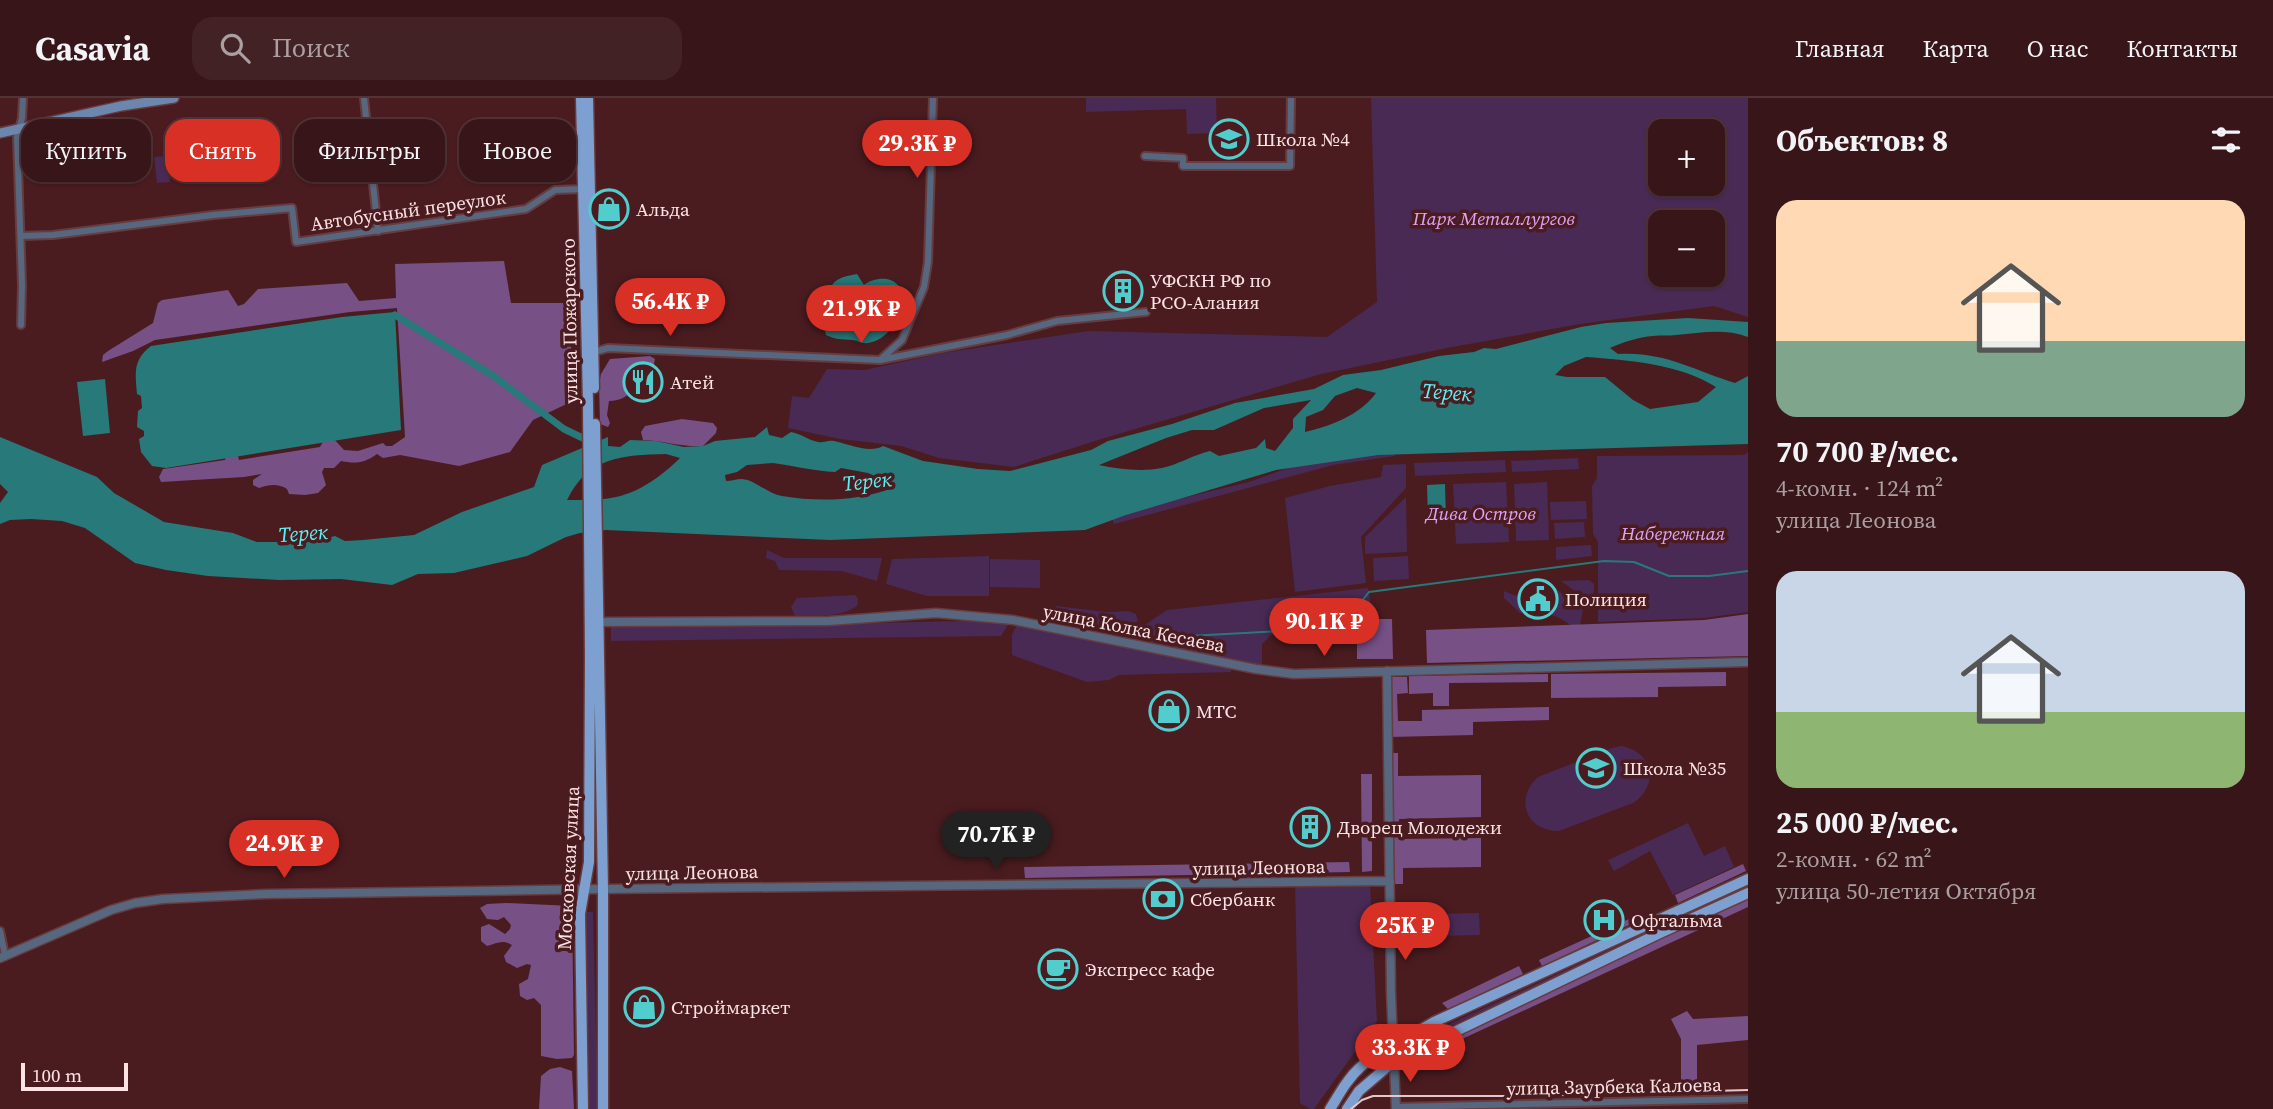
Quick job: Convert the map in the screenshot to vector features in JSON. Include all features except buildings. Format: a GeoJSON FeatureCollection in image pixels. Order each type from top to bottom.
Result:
{"type":"FeatureCollection","features":[{"type":"Feature","properties":{"kind":"main road"},"geometry":{"type":"LineString","coordinates":[[0,132],[123,102],[174,98]]}},
{"type":"Feature","properties":{"kind":"main road","name":"улица Пожарского"},"geometry":{"type":"LineString","coordinates":[[581,98],[593,544]]}},
{"type":"Feature","properties":{"kind":"main road","name":"улица Пожарского"},"geometry":{"type":"LineString","coordinates":[[588,98],[594,352],[591,403]]}},
{"type":"Feature","properties":{"kind":"main road","name":"Московская улица"},"geometry":{"type":"LineString","coordinates":[[593,544],[598,622],[603,889],[603,1109]]}},
{"type":"Feature","properties":{"kind":"main road","name":"Московская улица"},"geometry":{"type":"LineString","coordinates":[[583,1109],[580,914],[589,862],[593,544]]}},
{"type":"Feature","properties":{"kind":"main road"},"geometry":{"type":"LineString","coordinates":[[1330,1109],[1357,1071],[1394,1044],[1434,1022],[1748,879]]}},
{"type":"Feature","properties":{"kind":"main road"},"geometry":{"type":"LineString","coordinates":[[1347,1109],[1359,1091],[1394,1061],[1748,893]]}},
{"type":"Feature","properties":{"kind":"street"},"geometry":{"type":"LineString","coordinates":[[21,325],[19,128],[23,98]]}},
{"type":"Feature","properties":{"kind":"street"},"geometry":{"type":"LineString","coordinates":[[364,98],[378,230]]}},
{"type":"Feature","properties":{"kind":"street"},"geometry":{"type":"LineString","coordinates":[[880,360],[902,340],[924,287],[928,262],[933,98]]}},
{"type":"Feature","properties":{"kind":"street"},"geometry":{"type":"LineString","coordinates":[[1145,156],[1183,158],[1183,166],[1290,166],[1291,98]]}},
{"type":"Feature","properties":{"kind":"street","name":"Автобусный переулок"},"geometry":{"type":"LineString","coordinates":[[20,236],[53,235],[292,208],[296,242],[526,209],[555,190],[584,188]]}},
{"type":"Feature","properties":{"kind":"street"},"geometry":{"type":"LineString","coordinates":[[594,352],[608,348],[880,360],[1007,335],[1058,321],[1146,312]]}},
{"type":"Feature","properties":{"kind":"street","name":"улица Колка Кесаева"},"geometry":{"type":"LineString","coordinates":[[598,622],[818,621],[936,613],[1013,620],[1279,672],[1748,662]]}},
{"type":"Feature","properties":{"kind":"street"},"geometry":{"type":"LineString","coordinates":[[1387,671],[1391,996],[1396,1108]]}},
{"type":"Feature","properties":{"kind":"street","name":"улица Леонова"},"geometry":{"type":"LineString","coordinates":[[0,931],[2,957],[111,910],[135,903],[266,894],[1390,881]]}},
{"type":"Feature","properties":{"kind":"street","name":"улица Заурбека Калоева"},"geometry":{"type":"LineString","coordinates":[[1396,1108],[1576,1106],[1748,1099]]}},
{"type":"Feature","properties":{"kind":"green space"},"geometry":{"type":"Polygon","coordinates":[[[1086,98],[1216,98],[1217,133],[1187,134],[1186,109],[1086,112],[1086,98]]]}},
{"type":"Feature","properties":{"kind":"green space","name":"Парк Металлургов"},"geometry":{"type":"Polygon","coordinates":[[[1371,98],[1748,98],[1748,317],[1714,306],[1580,324],[1447,348],[1321,374],[1014,467],[939,458],[901,446],[840,439],[788,428],[792,396],[809,398],[827,369],[864,370],[943,353],[1088,331],[1327,337],[1377,302],[1371,98]]]}},
{"type":"Feature","properties":{"kind":"green space"},"geometry":{"type":"Polygon","coordinates":[[[165,156],[165,182],[170,182],[157,183],[154,157],[165,156]]]}},
{"type":"Feature","properties":{"kind":"green space"},"geometry":{"type":"Polygon","coordinates":[[[1394,448],[1395,456],[1333,465],[1114,524],[1112,519],[1116,514],[1249,482],[1297,465],[1394,448]]]}},
{"type":"Feature","properties":{"kind":"green space","name":"Набережная"},"geometry":{"type":"Polygon","coordinates":[[[1748,452],[1748,612],[1704,618],[1598,622],[1598,542],[1593,534],[1592,486],[1597,478],[1597,456],[1744,455],[1748,452]]]}},
{"type":"Feature","properties":{"kind":"green space"},"geometry":{"type":"Polygon","coordinates":[[[1578,458],[1579,469],[1512,472],[1511,461],[1578,458]]]}},
{"type":"Feature","properties":{"kind":"green space"},"geometry":{"type":"Polygon","coordinates":[[[1505,460],[1506,472],[1415,476],[1414,463],[1505,460]]]}},
{"type":"Feature","properties":{"kind":"green space"},"geometry":{"type":"Polygon","coordinates":[[[1406,464],[1406,488],[1361,537],[1366,583],[1295,592],[1285,498],[1330,486],[1381,477],[1383,465],[1406,464]]]}},
{"type":"Feature","properties":{"kind":"green space","name":"Дива Остров"},"geometry":{"type":"Polygon","coordinates":[[[1506,482],[1509,542],[1456,544],[1453,484],[1506,482]]]}},
{"type":"Feature","properties":{"kind":"green space"},"geometry":{"type":"Polygon","coordinates":[[[1547,482],[1549,540],[1516,541],[1514,484],[1547,482]]]}},
{"type":"Feature","properties":{"kind":"green space"},"geometry":{"type":"Polygon","coordinates":[[[1406,497],[1407,552],[1365,554],[1365,537],[1406,497]]]}},
{"type":"Feature","properties":{"kind":"green space"},"geometry":{"type":"Polygon","coordinates":[[[1586,501],[1587,519],[1551,520],[1550,502],[1586,501]]]}},
{"type":"Feature","properties":{"kind":"green space"},"geometry":{"type":"Polygon","coordinates":[[[1584,522],[1585,537],[1555,539],[1554,523],[1584,522]]]}},
{"type":"Feature","properties":{"kind":"green space"},"geometry":{"type":"Polygon","coordinates":[[[1591,545],[1592,556],[1556,560],[1556,547],[1591,545]]]}},
{"type":"Feature","properties":{"kind":"green space"},"geometry":{"type":"Polygon","coordinates":[[[767,550],[784,558],[882,558],[877,581],[842,571],[779,570],[775,561],[766,558],[767,550]]]}},
{"type":"Feature","properties":{"kind":"green space"},"geometry":{"type":"Polygon","coordinates":[[[989,556],[989,596],[927,596],[886,584],[892,559],[989,556]]]}},
{"type":"Feature","properties":{"kind":"green space"},"geometry":{"type":"Polygon","coordinates":[[[1408,556],[1409,579],[1374,581],[1373,558],[1408,556]]]}},
{"type":"Feature","properties":{"kind":"green space"},"geometry":{"type":"Polygon","coordinates":[[[990,559],[1040,560],[1040,588],[990,587],[990,559]]]}},
{"type":"Feature","properties":{"kind":"green space"},"geometry":{"type":"Polygon","coordinates":[[[1589,580],[1594,584],[1594,591],[1587,600],[1561,581],[1589,580]]]}},
{"type":"Feature","properties":{"kind":"green space"},"geometry":{"type":"Polygon","coordinates":[[[1547,582],[1583,610],[1580,625],[1575,628],[1556,616],[1543,613],[1520,613],[1504,598],[1504,591],[1516,596],[1526,589],[1532,596],[1547,582]]]}},
{"type":"Feature","properties":{"kind":"green space"},"geometry":{"type":"Polygon","coordinates":[[[1368,588],[1373,618],[1356,618],[1339,628],[1271,635],[1262,644],[1262,669],[1127,637],[1167,610],[1368,588]]]}},
{"type":"Feature","properties":{"kind":"green space"},"geometry":{"type":"Polygon","coordinates":[[[855,595],[858,599],[857,606],[835,614],[795,616],[791,607],[797,598],[855,595]]]}},
{"type":"Feature","properties":{"kind":"green space"},"geometry":{"type":"Polygon","coordinates":[[[1056,606],[1106,612],[1128,611],[1136,614],[1138,621],[1114,632],[1054,621],[1056,606]]]}},
{"type":"Feature","properties":{"kind":"green space"},"geometry":{"type":"Polygon","coordinates":[[[1011,620],[1001,636],[611,641],[611,626],[1011,620]]]}},
{"type":"Feature","properties":{"kind":"green space"},"geometry":{"type":"Polygon","coordinates":[[[1018,622],[1231,668],[1231,672],[1119,675],[1109,680],[1087,682],[1012,655],[1012,635],[1018,622]]]}},
{"type":"Feature","properties":{"kind":"green space"},"geometry":{"type":"Polygon","coordinates":[[[1621,746],[1632,749],[1646,761],[1650,778],[1642,796],[1633,803],[1559,831],[1538,826],[1532,820],[1525,804],[1531,786],[1538,777],[1621,746]]]}},
{"type":"Feature","properties":{"kind":"green space"},"geometry":{"type":"Polygon","coordinates":[[[1688,823],[1704,856],[1725,846],[1734,867],[1673,895],[1650,851],[1614,871],[1608,860],[1688,823]]]}},
{"type":"Feature","properties":{"kind":"green space"},"geometry":{"type":"Polygon","coordinates":[[[1295,884],[1370,884],[1377,1021],[1314,1109],[1300,1103],[1295,884]]]}},
{"type":"Feature","properties":{"kind":"green space"},"geometry":{"type":"Polygon","coordinates":[[[1748,885],[1440,1031],[1439,1029],[1748,885]]]}},
{"type":"Feature","properties":{"kind":"green space"},"geometry":{"type":"Polygon","coordinates":[[[584,912],[593,912],[598,1109],[588,1109],[584,912]]]}},
{"type":"Feature","properties":{"kind":"green space"},"geometry":{"type":"Polygon","coordinates":[[[1479,913],[1480,935],[1431,936],[1431,914],[1479,913]]]}},
{"type":"Feature","properties":{"kind":"shaded area"},"geometry":{"type":"Polygon","coordinates":[[[504,261],[511,303],[568,303],[575,400],[533,420],[510,452],[459,466],[400,455],[383,458],[377,454],[364,461],[341,461],[334,468],[324,468],[322,472],[326,485],[318,493],[305,495],[289,494],[287,489],[280,486],[259,488],[253,485],[253,480],[262,474],[161,482],[159,477],[163,469],[225,460],[226,455],[238,456],[239,460],[320,447],[324,440],[334,439],[344,450],[358,451],[383,443],[392,446],[405,437],[397,308],[350,312],[155,340],[102,362],[103,355],[108,351],[153,323],[158,303],[162,300],[228,290],[238,306],[244,304],[258,289],[347,283],[359,301],[396,298],[395,264],[504,261]]]}},
{"type":"Feature","properties":{"kind":"shaded area"},"geometry":{"type":"Polygon","coordinates":[[[650,356],[655,359],[650,383],[622,398],[609,401],[607,415],[610,423],[608,427],[600,424],[599,384],[601,374],[610,359],[650,356]]]}},
{"type":"Feature","properties":{"kind":"shaded area"},"geometry":{"type":"Polygon","coordinates":[[[682,419],[713,423],[717,428],[716,433],[703,446],[643,440],[641,432],[645,426],[682,419]]]}},
{"type":"Feature","properties":{"kind":"shaded area"},"geometry":{"type":"Polygon","coordinates":[[[1748,614],[1748,656],[1427,663],[1426,630],[1704,620],[1748,614]]]}},
{"type":"Feature","properties":{"kind":"shaded area"},"geometry":{"type":"Polygon","coordinates":[[[1357,619],[1392,619],[1393,659],[1357,659],[1357,619]]]}},
{"type":"Feature","properties":{"kind":"shaded area"},"geometry":{"type":"Polygon","coordinates":[[[1726,672],[1726,686],[1658,687],[1658,697],[1551,698],[1551,674],[1726,672]]]}},
{"type":"Feature","properties":{"kind":"shaded area"},"geometry":{"type":"Polygon","coordinates":[[[1548,674],[1548,682],[1449,683],[1449,706],[1433,706],[1433,693],[1409,694],[1409,676],[1548,674]]]}},
{"type":"Feature","properties":{"kind":"shaded area"},"geometry":{"type":"Polygon","coordinates":[[[1389,677],[1407,677],[1408,693],[1397,694],[1398,721],[1422,721],[1422,710],[1549,707],[1549,720],[1473,722],[1473,735],[1390,737],[1389,677]]]}},
{"type":"Feature","properties":{"kind":"shaded area"},"geometry":{"type":"Polygon","coordinates":[[[1389,753],[1398,753],[1398,776],[1481,775],[1481,817],[1399,819],[1400,839],[1481,838],[1481,867],[1403,868],[1403,884],[1391,884],[1389,753]]]}},
{"type":"Feature","properties":{"kind":"shaded area"},"geometry":{"type":"Polygon","coordinates":[[[1361,774],[1372,774],[1372,871],[1362,872],[1361,774]]]}},
{"type":"Feature","properties":{"kind":"shaded area"},"geometry":{"type":"Polygon","coordinates":[[[1349,862],[1350,872],[1025,878],[1024,867],[1349,862]]]}},
{"type":"Feature","properties":{"kind":"shaded area"},"geometry":{"type":"Polygon","coordinates":[[[1743,864],[1746,871],[1678,903],[1675,895],[1743,864]]]}},
{"type":"Feature","properties":{"kind":"shaded area"},"geometry":{"type":"Polygon","coordinates":[[[1748,895],[1748,907],[1462,1039],[1457,1031],[1748,895]]]}},
{"type":"Feature","properties":{"kind":"shaded area"},"geometry":{"type":"Polygon","coordinates":[[[487,904],[572,906],[572,1058],[541,1056],[541,1005],[534,998],[527,1000],[520,996],[519,984],[528,979],[531,965],[517,968],[506,962],[504,956],[512,945],[509,943],[500,942],[487,946],[481,941],[481,927],[489,924],[505,934],[511,925],[504,917],[498,920],[487,919],[480,908],[487,904]]]}},
{"type":"Feature","properties":{"kind":"shaded area"},"geometry":{"type":"Polygon","coordinates":[[[1629,919],[1631,924],[1542,966],[1539,960],[1629,919]]]}},
{"type":"Feature","properties":{"kind":"shaded area"},"geometry":{"type":"Polygon","coordinates":[[[1519,966],[1523,974],[1448,1009],[1442,1003],[1519,966]]]}},
{"type":"Feature","properties":{"kind":"shaded area"},"geometry":{"type":"Polygon","coordinates":[[[1687,1011],[1693,1019],[1748,1016],[1748,1040],[1697,1045],[1697,1084],[1681,1085],[1681,1039],[1671,1019],[1687,1011]]]}},
{"type":"Feature","properties":{"kind":"shaded area"},"geometry":{"type":"Polygon","coordinates":[[[560,1067],[572,1071],[574,1109],[539,1109],[541,1076],[550,1069],[560,1067]]]}},
{"type":"Feature","properties":{"kind":"water"},"geometry":{"type":"Polygon","coordinates":[[[857,274],[864,285],[877,279],[892,281],[899,287],[902,295],[900,313],[891,329],[876,341],[868,343],[833,338],[826,335],[825,330],[826,302],[832,285],[846,276],[857,274]]]}},
{"type":"Feature","properties":{"kind":"water"},"geometry":{"type":"Polygon","coordinates":[[[395,312],[401,430],[166,468],[152,466],[141,452],[139,439],[144,436],[144,431],[137,427],[138,411],[142,408],[141,396],[137,394],[136,373],[141,356],[151,346],[342,317],[395,312]]]}},
{"type":"Feature","properties":{"kind":"water","name":"Терек"},"geometry":{"type":"Polygon","coordinates":[[[1688,318],[1748,322],[1748,337],[1703,332],[1636,339],[1610,348],[1618,354],[1664,358],[1735,383],[1748,376],[1748,444],[1378,455],[1276,470],[1085,530],[830,540],[606,530],[566,537],[527,556],[454,573],[418,574],[392,585],[341,579],[279,580],[208,576],[166,570],[135,563],[85,528],[62,521],[10,520],[0,524],[0,503],[8,492],[0,484],[0,437],[97,477],[114,493],[164,522],[233,533],[257,542],[310,542],[335,536],[345,541],[363,540],[414,535],[462,512],[534,487],[542,465],[608,437],[608,446],[620,447],[630,440],[656,441],[684,447],[703,446],[715,441],[755,437],[767,427],[769,435],[782,438],[791,432],[818,442],[834,441],[865,449],[883,446],[923,461],[1010,471],[1091,450],[1108,441],[1235,403],[1314,389],[1343,375],[1381,370],[1484,348],[1496,349],[1606,323],[1688,318]],[[1586,357],[1564,366],[1555,375],[1605,377],[1633,400],[1650,409],[1698,402],[1716,387],[1670,368],[1636,362],[1586,357]],[[1357,388],[1335,396],[1323,410],[1306,417],[1305,432],[1344,418],[1362,408],[1376,393],[1357,388]],[[1311,400],[1264,408],[1214,430],[1192,430],[1099,465],[1130,470],[1162,468],[1210,451],[1219,456],[1256,448],[1265,439],[1266,448],[1275,451],[1293,428],[1293,419],[1311,400]],[[666,454],[608,461],[596,467],[575,486],[567,500],[604,499],[625,495],[651,482],[680,458],[666,454]],[[773,463],[747,465],[737,472],[725,475],[726,481],[747,480],[777,495],[796,498],[850,498],[890,489],[887,482],[868,473],[841,468],[835,472],[773,463]]]}},
{"type":"Feature","properties":{"kind":"water"},"geometry":{"type":"Polygon","coordinates":[[[105,379],[110,433],[83,436],[77,382],[105,379]]]}},
{"type":"Feature","properties":{"kind":"water"},"geometry":{"type":"Polygon","coordinates":[[[1445,484],[1446,521],[1428,522],[1427,485],[1445,484]]]}},
{"type":"Feature","properties":{"kind":"waterway"},"geometry":{"type":"LineString","coordinates":[[395,315],[492,375],[564,429],[591,442]]}},
{"type":"Feature","properties":{"kind":"waterway"},"geometry":{"type":"LineString","coordinates":[[1152,638],[1302,630],[1354,611],[1369,592],[1604,561],[1634,562],[1669,576],[1709,576],[1748,571]]}},
{"type":"Feature","properties":{"kind":"tram line"},"geometry":{"type":"LineString","coordinates":[[1351,1109],[1362,1100],[1373,1096],[1529,1096],[1748,1090]]}},
{"type":"Feature","properties":{"kind":"place","name":"Школа №4"},"geometry":{"type":"Point","coordinates":[1229,139]}},
{"type":"Feature","properties":{"kind":"place","name":"Альда"},"geometry":{"type":"Point","coordinates":[609,209]}},
{"type":"Feature","properties":{"kind":"place","name":"УФСКН РФ по РСО-Алания"},"geometry":{"type":"Point","coordinates":[1123,291]}},
{"type":"Feature","properties":{"kind":"place","name":"Атей"},"geometry":{"type":"Point","coordinates":[643,382]}},
{"type":"Feature","properties":{"kind":"place","name":"Полиция"},"geometry":{"type":"Point","coordinates":[1538,599]}},
{"type":"Feature","properties":{"kind":"place","name":"МТС"},"geometry":{"type":"Point","coordinates":[1169,711]}},
{"type":"Feature","properties":{"kind":"place","name":"Школа №35"},"geometry":{"type":"Point","coordinates":[1596,768]}},
{"type":"Feature","properties":{"kind":"place","name":"Дворец Молодежи"},"geometry":{"type":"Point","coordinates":[1310,827]}},
{"type":"Feature","properties":{"kind":"place","name":"Сбербанк"},"geometry":{"type":"Point","coordinates":[1163,899]}},
{"type":"Feature","properties":{"kind":"place","name":"Офтальма"},"geometry":{"type":"Point","coordinates":[1604,920]}},
{"type":"Feature","properties":{"kind":"place","name":"Экспресс кафе"},"geometry":{"type":"Point","coordinates":[1058,969]}},
{"type":"Feature","properties":{"kind":"place","name":"Строймаркет"},"geometry":{"type":"Point","coordinates":[644,1007]}}]}
